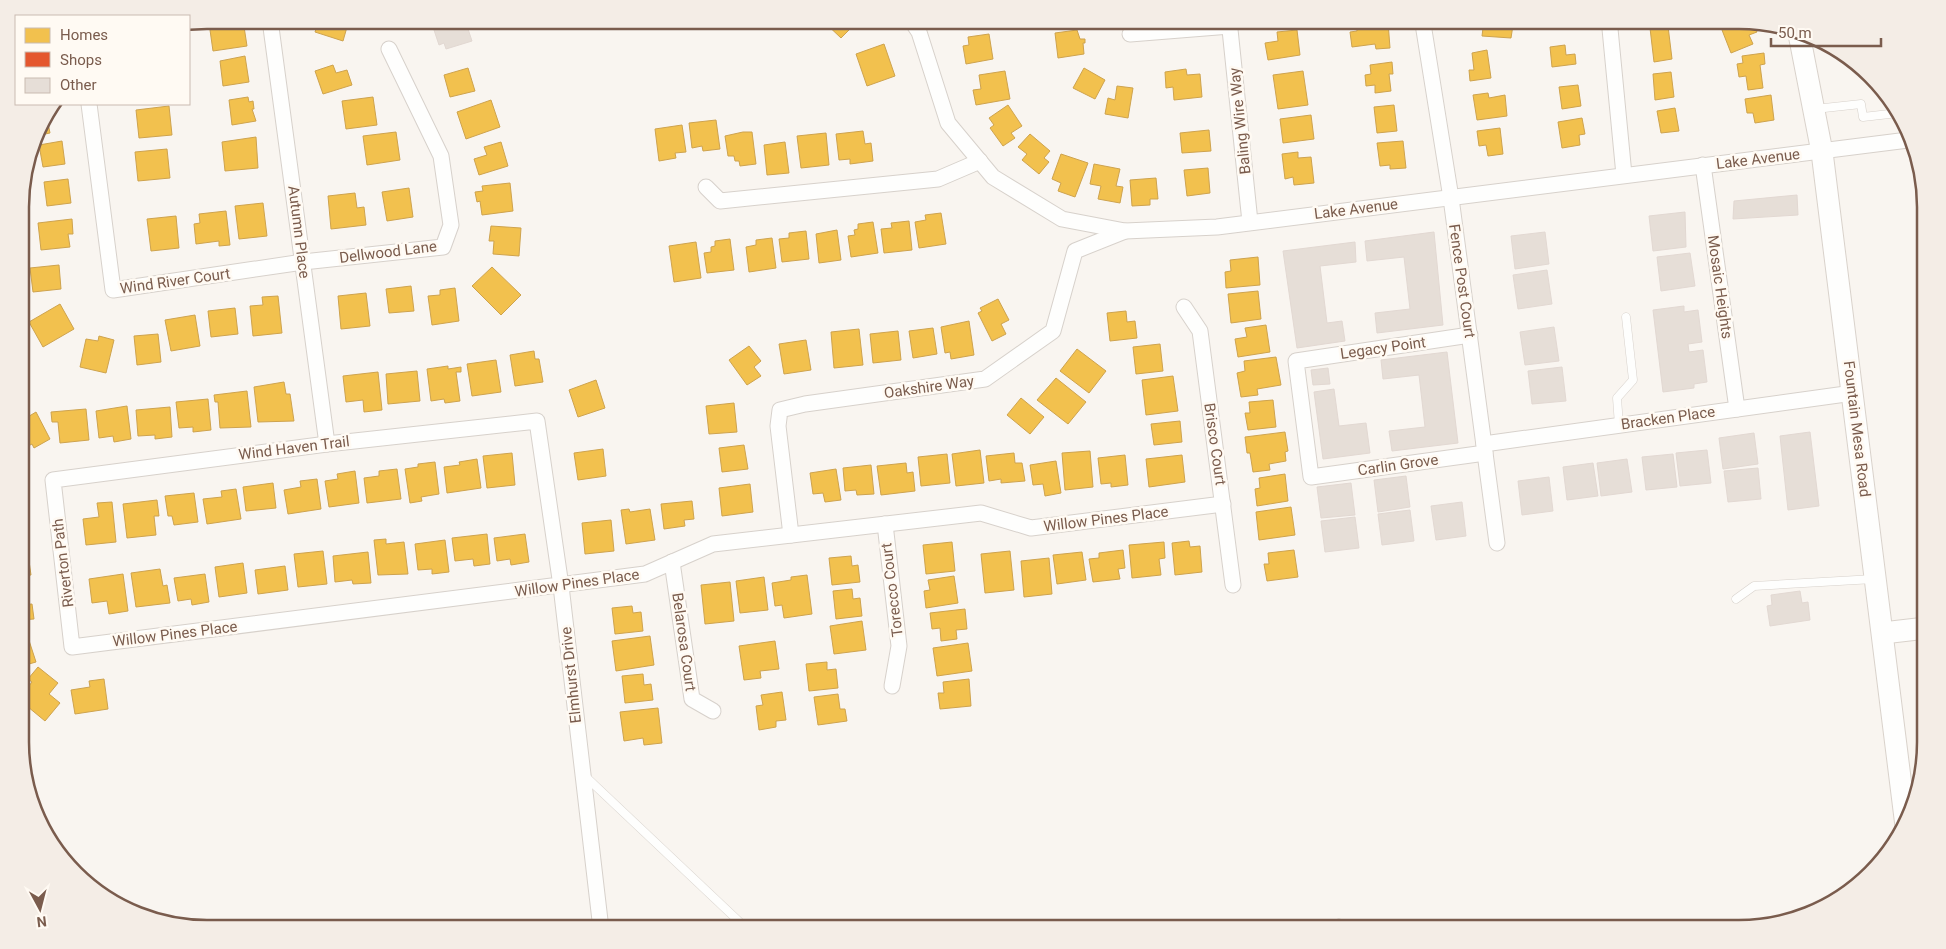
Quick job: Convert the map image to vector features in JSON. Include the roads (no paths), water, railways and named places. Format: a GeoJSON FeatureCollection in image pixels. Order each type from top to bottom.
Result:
{"type":"FeatureCollection","features":[{"type":"Feature","properties":{"kind":"main road","name":"Fountain Mesa Road"},"geometry":{"type":"LineString","coordinates":[[1800,39],[1822,152],[1904,810]]}},
{"type":"Feature","properties":{"kind":"main road"},"geometry":{"type":"LineString","coordinates":[[1883,633],[1917,629]]}},
{"type":"Feature","properties":{"kind":"street","name":"Autumn Place"},"geometry":{"type":"LineString","coordinates":[[271,29],[327,444]]}},
{"type":"Feature","properties":{"kind":"street","name":"Lake Avenue"},"geometry":{"type":"LineString","coordinates":[[917,29],[948,123],[993,177],[1062,219],[1125,231],[1217,227],[1905,140]]}},
{"type":"Feature","properties":{"kind":"street"},"geometry":{"type":"LineString","coordinates":[[1130,34],[1175,29]]}},
{"type":"Feature","properties":{"kind":"street","name":"Baling Wire Way"},"geometry":{"type":"LineString","coordinates":[[1230,29],[1250,222]]}},
{"type":"Feature","properties":{"kind":"street","name":"Fence Post Court"},"geometry":{"type":"LineString","coordinates":[[1424,29],[1451,198],[1497,543]]}},
{"type":"Feature","properties":{"kind":"street"},"geometry":{"type":"LineString","coordinates":[[1610,29],[1624,175]]}},
{"type":"Feature","properties":{"kind":"street","name":"Dellwood Lane"},"geometry":{"type":"LineString","coordinates":[[303,262],[443,247],[451,225],[441,156],[389,49]]}},
{"type":"Feature","properties":{"kind":"street","name":"Wind River Court"},"geometry":{"type":"LineString","coordinates":[[89,105],[113,290],[303,262]]}},
{"type":"Feature","properties":{"kind":"street"},"geometry":{"type":"LineString","coordinates":[[706,186],[720,201],[938,179],[980,161]]}},
{"type":"Feature","properties":{"kind":"street","name":"Mosaic Heights"},"geometry":{"type":"LineString","coordinates":[[1703,166],[1737,409]]}},
{"type":"Feature","properties":{"kind":"street","name":"Oakshire Way"},"geometry":{"type":"LineString","coordinates":[[791,535],[778,426],[780,410],[805,404],[985,379],[1053,331],[1075,251],[1125,231]]}},
{"type":"Feature","properties":{"kind":"street","name":"Brisco Court"},"geometry":{"type":"LineString","coordinates":[[1184,307],[1200,330],[1233,585]]}},
{"type":"Feature","properties":{"kind":"street","name":"Legacy Point"},"geometry":{"type":"LineString","coordinates":[[1312,478],[1296,361],[1470,335]]}},
{"type":"Feature","properties":{"kind":"street","name":"Bracken Place"},"geometry":{"type":"LineString","coordinates":[[1484,448],[1619,425],[1853,393]]}},
{"type":"Feature","properties":{"kind":"street","name":"Wind Haven Trail"},"geometry":{"type":"LineString","coordinates":[[53,480],[327,444],[537,421]]}},
{"type":"Feature","properties":{"kind":"street","name":"Elmhurst Drive"},"geometry":{"type":"LineString","coordinates":[[537,421],[561,586],[600,920]]}},
{"type":"Feature","properties":{"kind":"street","name":"Carlin Grove"},"geometry":{"type":"LineString","coordinates":[[1312,478],[1484,448]]}},
{"type":"Feature","properties":{"kind":"street","name":"Riverton Path"},"geometry":{"type":"LineString","coordinates":[[53,480],[72,647]]}},
{"type":"Feature","properties":{"kind":"street","name":"Willow Pines Place"},"geometry":{"type":"LineString","coordinates":[[72,647],[645,574],[713,544],[982,513],[1031,528],[1223,504]]}},
{"type":"Feature","properties":{"kind":"street","name":"Torecco Court"},"geometry":{"type":"LineString","coordinates":[[885,524],[899,646],[892,686]]}},
{"type":"Feature","properties":{"kind":"street","name":"Belarosa Court"},"geometry":{"type":"LineString","coordinates":[[672,562],[692,699],[713,711]]}},
{"type":"Feature","properties":{"kind":"lane"},"geometry":{"type":"LineString","coordinates":[[1814,109],[1861,104],[1863,117],[1891,114]]}},
{"type":"Feature","properties":{"kind":"lane"},"geometry":{"type":"LineString","coordinates":[[1619,425],[1617,398],[1633,380],[1626,316]]}},
{"type":"Feature","properties":{"kind":"lane"},"geometry":{"type":"LineString","coordinates":[[1736,599],[1754,586],[1876,579]]}},
{"type":"Feature","properties":{"kind":"lane"},"geometry":{"type":"LineString","coordinates":[[582,773],[737,920]]}}]}
